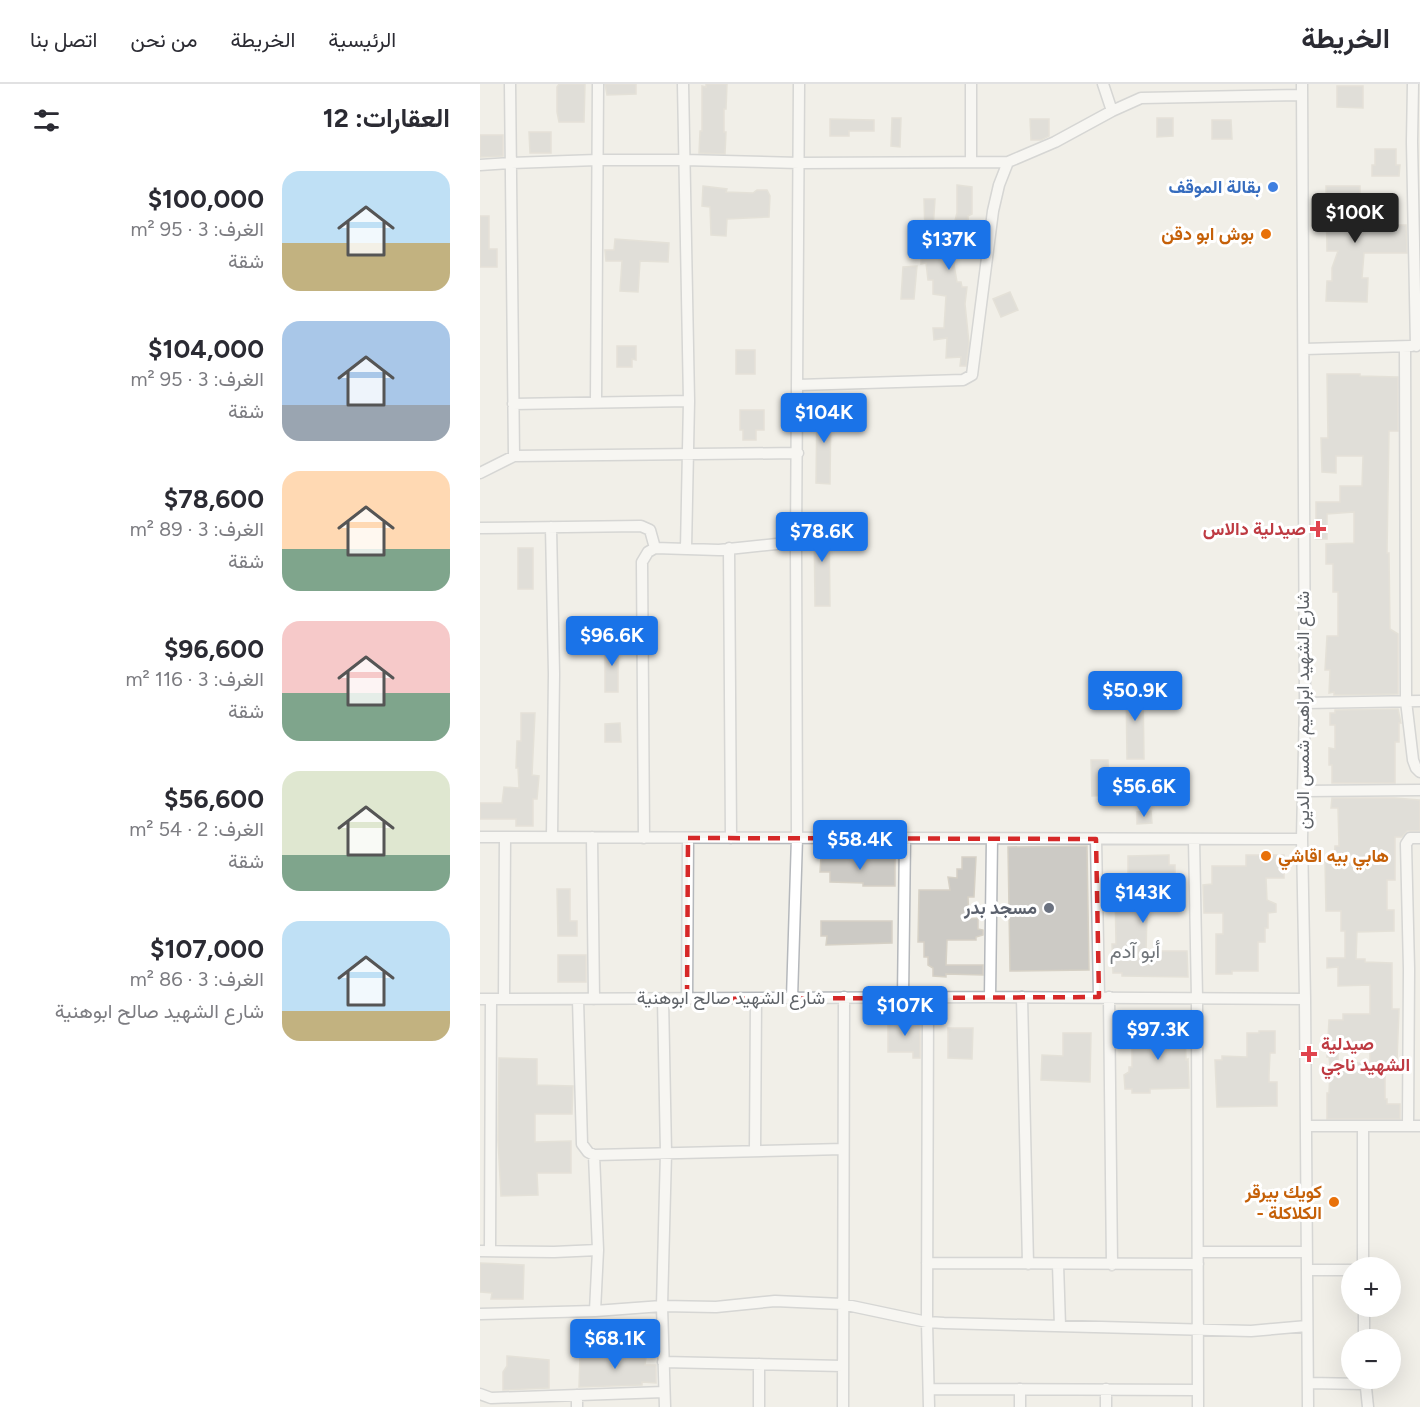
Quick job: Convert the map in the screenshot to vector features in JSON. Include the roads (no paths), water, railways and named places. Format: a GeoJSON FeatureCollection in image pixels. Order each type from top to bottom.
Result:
{"type":"FeatureCollection","features":[{"type":"Feature","properties":{"kind":"street"},"geometry":{"type":"LineString","coordinates":[[510,84],[514,456]]}},
{"type":"Feature","properties":{"kind":"street"},"geometry":{"type":"LineString","coordinates":[[596,402],[598,84]]}},
{"type":"Feature","properties":{"kind":"street"},"geometry":{"type":"LineString","coordinates":[[683,84],[689,401],[686,549]]}},
{"type":"Feature","properties":{"kind":"street"},"geometry":{"type":"LineString","coordinates":[[792,998],[797,838],[799,84]]}},
{"type":"Feature","properties":{"kind":"street"},"geometry":{"type":"LineString","coordinates":[[971,84],[971,162]]}},
{"type":"Feature","properties":{"kind":"street"},"geometry":{"type":"LineString","coordinates":[[1103,84],[1112,111]]}},
{"type":"Feature","properties":{"kind":"street"},"geometry":{"type":"LineString","coordinates":[[1249,84],[1249,96]]}},
{"type":"Feature","properties":{"kind":"street"},"geometry":{"type":"LineString","coordinates":[[1413,84],[1414,346],[1406,701],[1413,760],[1420,772]]}},
{"type":"Feature","properties":{"kind":"street"},"geometry":{"type":"LineString","coordinates":[[480,165],[597,160],[799,163],[1008,162],[1055,142],[1112,111],[1141,99],[1249,96],[1302,89]]}},
{"type":"Feature","properties":{"kind":"street","name":"شارع الشهيد ابراهيم شمس الدين"},"geometry":{"type":"LineString","coordinates":[[1302,89],[1305,703],[1302,839],[1308,1407]]}},
{"type":"Feature","properties":{"kind":"street"},"geometry":{"type":"LineString","coordinates":[[798,385],[963,380],[972,375],[993,211],[999,185],[1008,162]]}},
{"type":"Feature","properties":{"kind":"street"},"geometry":{"type":"LineString","coordinates":[[1304,349],[1414,346]]}},
{"type":"Feature","properties":{"kind":"street"},"geometry":{"type":"LineString","coordinates":[[513,404],[689,401]]}},
{"type":"Feature","properties":{"kind":"street"},"geometry":{"type":"LineString","coordinates":[[480,473],[514,456],[798,453]]}},
{"type":"Feature","properties":{"kind":"street"},"geometry":{"type":"LineString","coordinates":[[480,528],[641,526],[650,530],[655,548]]}},
{"type":"Feature","properties":{"kind":"street"},"geometry":{"type":"LineString","coordinates":[[551,527],[554,674],[552,837]]}},
{"type":"Feature","properties":{"kind":"street"},"geometry":{"type":"LineString","coordinates":[[644,837],[642,562],[648,552],[655,548],[719,550],[796,542]]}},
{"type":"Feature","properties":{"kind":"street"},"geometry":{"type":"LineString","coordinates":[[729,548],[731,838]]}},
{"type":"Feature","properties":{"kind":"street"},"geometry":{"type":"LineString","coordinates":[[1305,703],[1420,701]]}},
{"type":"Feature","properties":{"kind":"street"},"geometry":{"type":"LineString","coordinates":[[1304,791],[1420,790]]}},
{"type":"Feature","properties":{"kind":"street"},"geometry":{"type":"LineString","coordinates":[[480,837],[1302,839]]}},
{"type":"Feature","properties":{"kind":"street"},"geometry":{"type":"LineString","coordinates":[[504,999],[505,837]]}},
{"type":"Feature","properties":{"kind":"street"},"geometry":{"type":"LineString","coordinates":[[592,837],[594,999]]}},
{"type":"Feature","properties":{"kind":"street"},"geometry":{"type":"LineString","coordinates":[[687,999],[688,838]]}},
{"type":"Feature","properties":{"kind":"street"},"geometry":{"type":"LineString","coordinates":[[903,997],[905,838]]}},
{"type":"Feature","properties":{"kind":"street"},"geometry":{"type":"LineString","coordinates":[[990,997],[993,838]]}},
{"type":"Feature","properties":{"kind":"street"},"geometry":{"type":"LineString","coordinates":[[1407,1126],[1414,969],[1406,844],[1410,838],[1420,838]]}},
{"type":"Feature","properties":{"kind":"street"},"geometry":{"type":"LineString","coordinates":[[1096,839],[1104,997],[1112,1264]]}},
{"type":"Feature","properties":{"kind":"street"},"geometry":{"type":"LineString","coordinates":[[1194,839],[1197,998],[1198,1407]]}},
{"type":"Feature","properties":{"kind":"street"},"geometry":{"type":"LineString","coordinates":[[843,1407],[844,997]]}},
{"type":"Feature","properties":{"kind":"street","name":"شارع الشهيد صالح ابوهنية"},"geometry":{"type":"LineString","coordinates":[[486,999],[844,997],[1305,999]]}},
{"type":"Feature","properties":{"kind":"street"},"geometry":{"type":"LineString","coordinates":[[928,997],[929,1407]]}},
{"type":"Feature","properties":{"kind":"street"},"geometry":{"type":"LineString","coordinates":[[1022,997],[1028,1264]]}},
{"type":"Feature","properties":{"kind":"street"},"geometry":{"type":"LineString","coordinates":[[486,999],[485,1251],[598,1250]]}},
{"type":"Feature","properties":{"kind":"street"},"geometry":{"type":"LineString","coordinates":[[578,999],[582,1144],[588,1152],[594,1155],[843,1149]]}},
{"type":"Feature","properties":{"kind":"street"},"geometry":{"type":"LineString","coordinates":[[663,999],[666,1153],[662,1306],[664,1407]]}},
{"type":"Feature","properties":{"kind":"street"},"geometry":{"type":"LineString","coordinates":[[755,1152],[756,999]]}},
{"type":"Feature","properties":{"kind":"street"},"geometry":{"type":"LineString","coordinates":[[1306,1126],[1420,1126]]}},
{"type":"Feature","properties":{"kind":"street"},"geometry":{"type":"LineString","coordinates":[[1363,1127],[1363,1257]]}},
{"type":"Feature","properties":{"kind":"street"},"geometry":{"type":"LineString","coordinates":[[594,1155],[598,1250],[595,1311]]}},
{"type":"Feature","properties":{"kind":"street"},"geometry":{"type":"LineString","coordinates":[[1197,1252],[1306,1252]]}},
{"type":"Feature","properties":{"kind":"street"},"geometry":{"type":"LineString","coordinates":[[927,1263],[1198,1264]]}},
{"type":"Feature","properties":{"kind":"street"},"geometry":{"type":"LineString","coordinates":[[1058,1264],[1060,1326]]}},
{"type":"Feature","properties":{"kind":"street"},"geometry":{"type":"LineString","coordinates":[[1306,1270],[1341,1270]]}},
{"type":"Feature","properties":{"kind":"street"},"geometry":{"type":"LineString","coordinates":[[480,1314],[595,1311],[662,1306],[716,1306],[775,1301],[842,1304],[927,1322],[1198,1330],[1274,1330],[1307,1326]]}},
{"type":"Feature","properties":{"kind":"street"},"geometry":{"type":"LineString","coordinates":[[663,1362],[843,1366]]}},
{"type":"Feature","properties":{"kind":"street"},"geometry":{"type":"LineString","coordinates":[[759,1364],[759,1407]]}},
{"type":"Feature","properties":{"kind":"street"},"geometry":{"type":"LineString","coordinates":[[1308,1383],[1341,1382]]}},
{"type":"Feature","properties":{"kind":"street"},"geometry":{"type":"LineString","coordinates":[[929,1389],[1198,1390]]}},
{"type":"Feature","properties":{"kind":"street"},"geometry":{"type":"LineString","coordinates":[[1020,1389],[1020,1407]]}},
{"type":"Feature","properties":{"kind":"street"},"geometry":{"type":"LineString","coordinates":[[1106,1389],[1106,1407]]}},
{"type":"Feature","properties":{"kind":"street"},"geometry":{"type":"LineString","coordinates":[[1366,1389],[1368,1407]]}},
{"type":"Feature","properties":{"kind":"street"},"geometry":{"type":"LineString","coordinates":[[487,1400],[664,1392]]}},
{"type":"Feature","properties":{"kind":"street"},"geometry":{"type":"LineString","coordinates":[[577,1395],[577,1407]]}},
{"type":"Feature","properties":{"kind":"place","name":"بقالة الموقف"},"geometry":{"type":"Point","coordinates":[1273,187]}},
{"type":"Feature","properties":{"kind":"place","name":"بوش ابو دقن"},"geometry":{"type":"Point","coordinates":[1266,234]}},
{"type":"Feature","properties":{"kind":"place","name":"صيدلية دالاس"},"geometry":{"type":"Point","coordinates":[1318,529]}},
{"type":"Feature","properties":{"kind":"place","name":"هابي بيه اقاشي"},"geometry":{"type":"Point","coordinates":[1266,856]}},
{"type":"Feature","properties":{"kind":"place","name":"مسجد بدر"},"geometry":{"type":"Point","coordinates":[1049,908]}},
{"type":"Feature","properties":{"kind":"place","name":"صيدلية الشهيد ناجي"},"geometry":{"type":"Point","coordinates":[1309,1054]}},
{"type":"Feature","properties":{"kind":"place","name":"كويك بيرقر - الكلاكلة"},"geometry":{"type":"Point","coordinates":[1334,1202]}},
{"type":"Feature","properties":{"kind":"district","name":"أبو آدم"},"geometry":{"type":"Point","coordinates":[1135,951]}}]}
